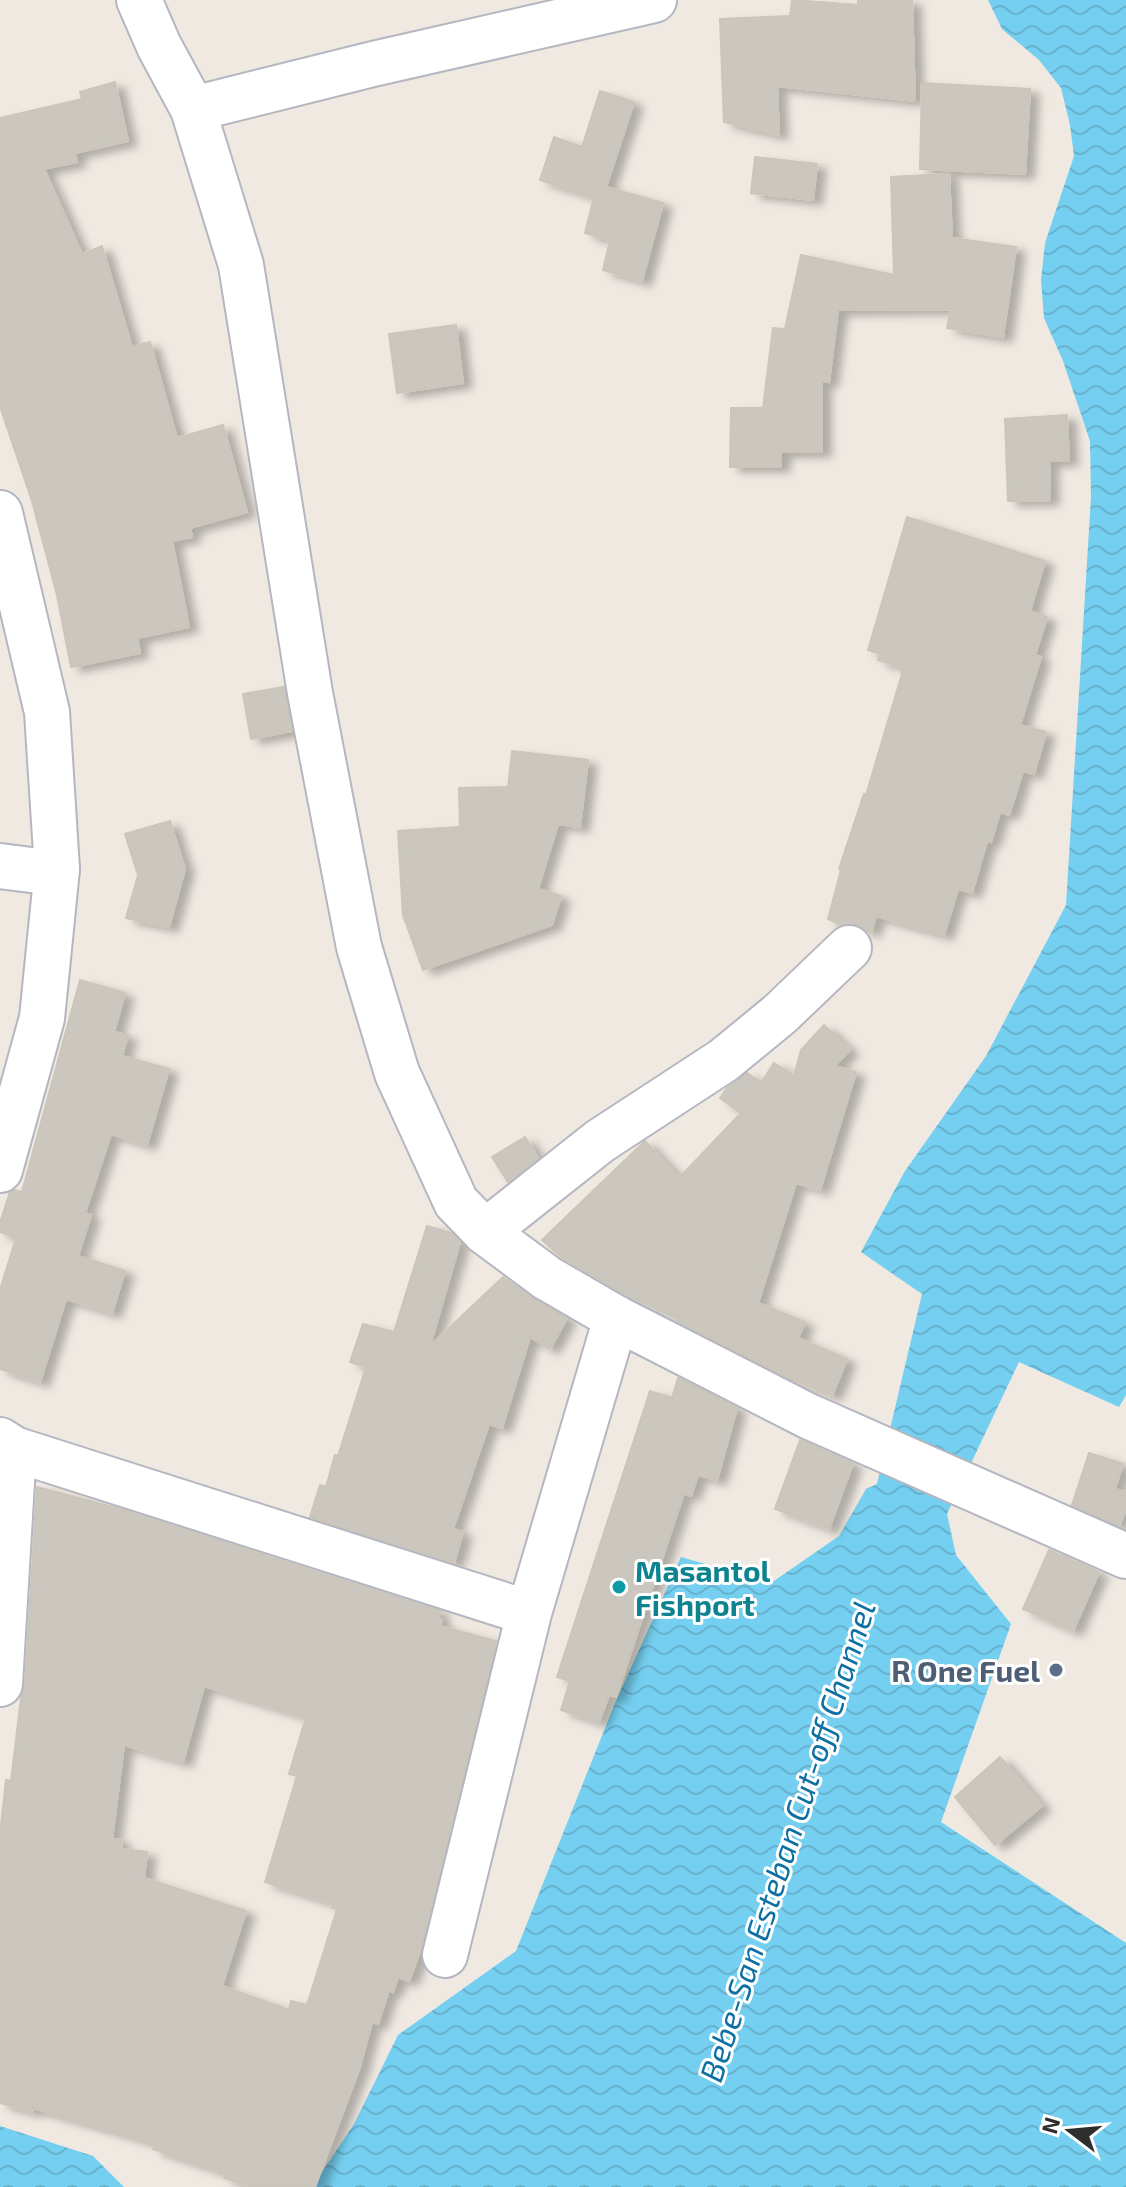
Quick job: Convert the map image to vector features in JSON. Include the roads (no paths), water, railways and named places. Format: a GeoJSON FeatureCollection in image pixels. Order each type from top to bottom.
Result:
{"type":"FeatureCollection","features":[{"type":"Feature","properties":{"kind":"street"},"geometry":{"type":"LineString","coordinates":[[139,0],[159,46],[193,109],[241,265],[310,693],[359,947],[397,1073],[456,1202],[485,1232],[547,1278],[616,1318],[808,1416],[1126,1556]]}},
{"type":"Feature","properties":{"kind":"street"},"geometry":{"type":"LineString","coordinates":[[193,109],[654,0]]}},
{"type":"Feature","properties":{"kind":"street"},"geometry":{"type":"LineString","coordinates":[[0,513],[47,712],[57,869],[42,1018],[0,1170]]}},
{"type":"Feature","properties":{"kind":"street"},"geometry":{"type":"LineString","coordinates":[[0,866],[57,869]]}},
{"type":"Feature","properties":{"kind":"street"},"geometry":{"type":"LineString","coordinates":[[485,1232],[600,1141],[724,1060],[780,1014],[849,948]]}},
{"type":"Feature","properties":{"kind":"street"},"geometry":{"type":"LineString","coordinates":[[445,1955],[529,1613],[616,1318]]}},
{"type":"Feature","properties":{"kind":"street"},"geometry":{"type":"LineString","coordinates":[[0,1684],[7,1445],[529,1613]]}},
{"type":"Feature","properties":{"kind":"water","name":"Bebe-San Esteban Cut-off Channel"},"geometry":{"type":"Polygon","coordinates":[[[988,0],[1126,0],[1126,1395],[1119,1407],[1019,1362],[947,1514],[956,1555],[1011,1624],[941,1822],[1126,1943],[1126,2187],[312,2187],[354,2124],[398,2035],[516,1951],[615,1703],[681,1557],[771,1583],[839,1536],[866,1489],[877,1484],[922,1294],[861,1252],[905,1171],[986,1056],[1066,905],[1091,497],[1090,441],[1063,361],[1044,318],[1041,280],[1045,243],[1074,156],[1061,88],[1039,60],[1002,29],[988,0]]]}},
{"type":"Feature","properties":{"kind":"water"},"geometry":{"type":"Polygon","coordinates":[[[0,2126],[93,2156],[124,2187],[0,2187],[0,2126]]]}},
{"type":"Feature","properties":{"kind":"place","name":"Masantol Fishport"},"geometry":{"type":"Point","coordinates":[619,1587]}},
{"type":"Feature","properties":{"kind":"place","name":"R One Fuel"},"geometry":{"type":"Point","coordinates":[1056,1670]}}]}
